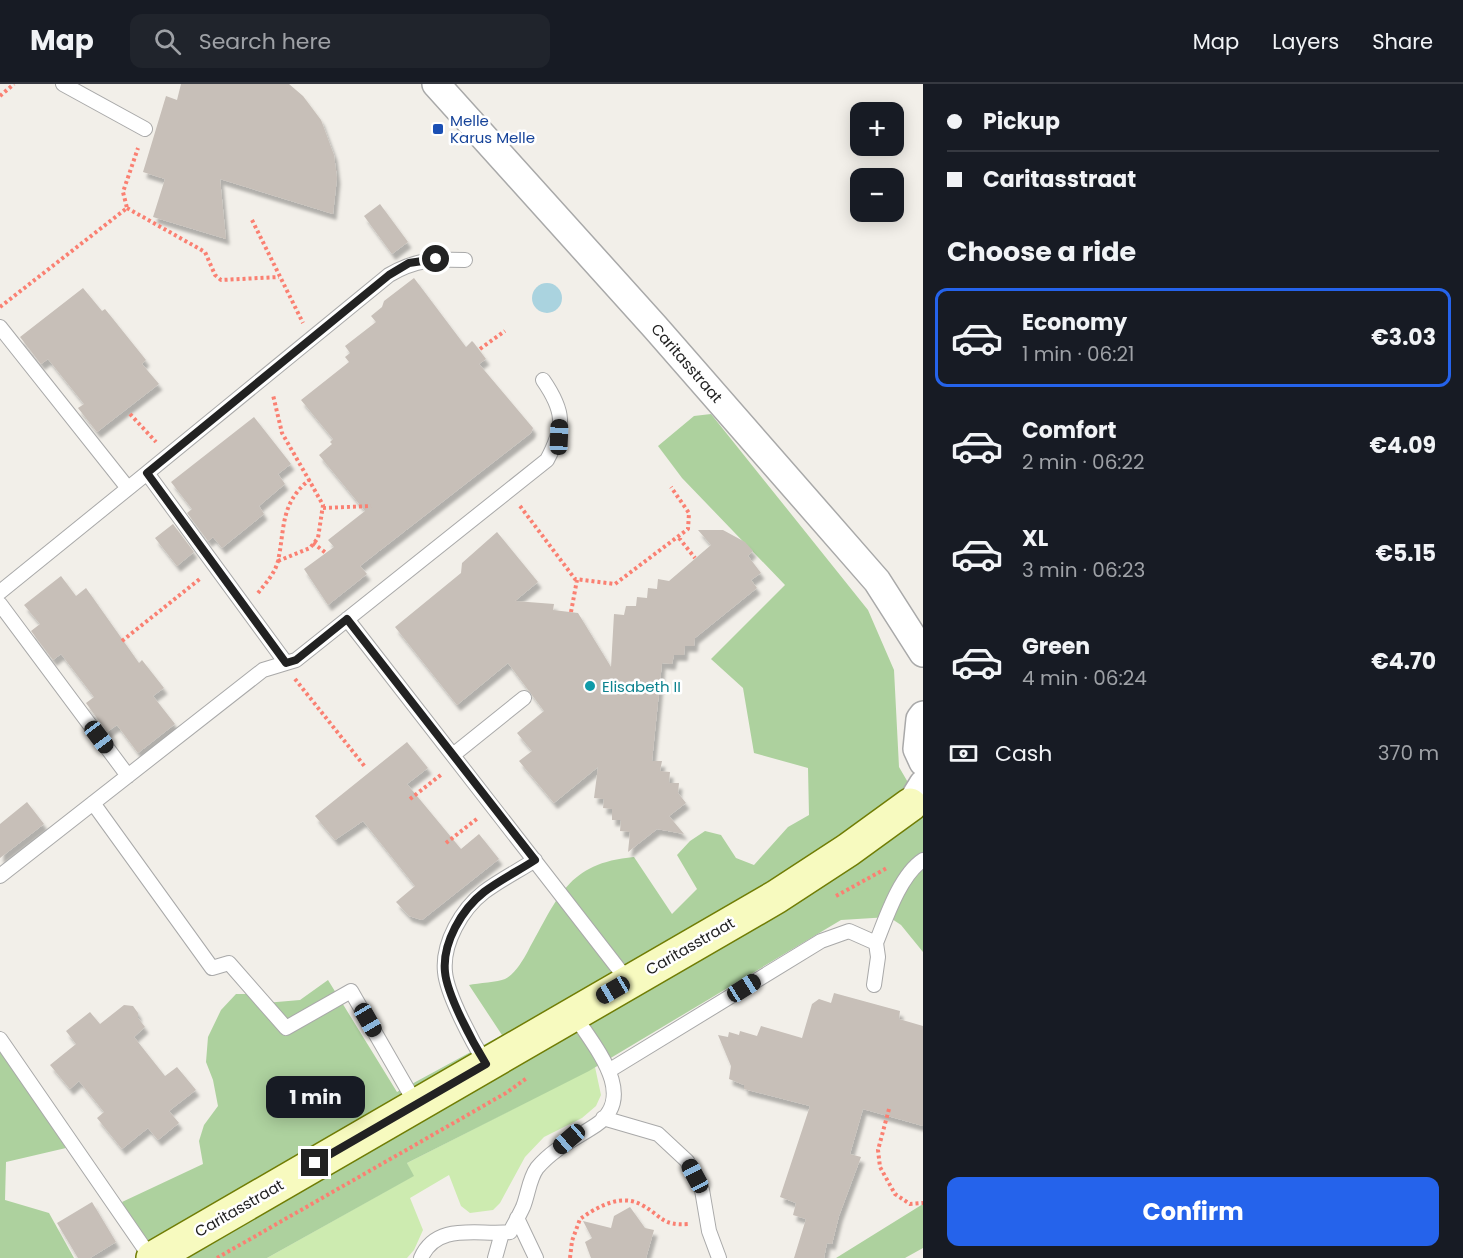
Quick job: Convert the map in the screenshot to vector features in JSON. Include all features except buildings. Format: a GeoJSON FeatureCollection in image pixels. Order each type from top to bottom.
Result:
{"type":"FeatureCollection","features":[{"type":"Feature","properties":{"kind":"street","name":"Caritasstraat"},"geometry":{"type":"LineString","coordinates":[[436,84],[656,327],[877,581],[906,622],[923,653]]}},
{"type":"Feature","properties":{"kind":"street"},"geometry":{"type":"LineString","coordinates":[[923,715],[920,719],[917,749],[923,762]]}},
{"type":"Feature","properties":{"kind":"street","name":"Caritasstraat"},"geometry":{"type":"LineString","coordinates":[[152,1258],[776,897],[848,850],[916,795]]}},
{"type":"Feature","properties":{"kind":"lane"},"geometry":{"type":"LineString","coordinates":[[63,84],[145,129]]}},
{"type":"Feature","properties":{"kind":"lane"},"geometry":{"type":"LineString","coordinates":[[0,592],[389,275],[409,263],[436,259],[465,260]]}},
{"type":"Feature","properties":{"kind":"lane"},"geometry":{"type":"LineString","coordinates":[[0,327],[127,487]]}},
{"type":"Feature","properties":{"kind":"lane"},"geometry":{"type":"LineString","coordinates":[[0,876],[263,670],[296,660],[547,460],[559,437],[557,400],[543,380]]}},
{"type":"Feature","properties":{"kind":"lane"},"geometry":{"type":"LineString","coordinates":[[147,473],[286,663]]}},
{"type":"Feature","properties":{"kind":"lane"},"geometry":{"type":"LineString","coordinates":[[0,604],[128,776]]}},
{"type":"Feature","properties":{"kind":"lane"},"geometry":{"type":"LineString","coordinates":[[347,619],[628,981]]}},
{"type":"Feature","properties":{"kind":"lane"},"geometry":{"type":"LineString","coordinates":[[455,758],[524,698]]}},
{"type":"Feature","properties":{"kind":"lane"},"geometry":{"type":"LineString","coordinates":[[93,802],[212,968],[229,963],[286,1028],[351,991],[416,1104]]}},
{"type":"Feature","properties":{"kind":"lane"},"geometry":{"type":"LineString","coordinates":[[486,1064],[456,1005],[445,972],[449,940],[462,916],[483,893],[535,860]]}},
{"type":"Feature","properties":{"kind":"lane"},"geometry":{"type":"LineString","coordinates":[[874,985],[878,957],[876,943],[895,898],[916,864],[923,860]]}},
{"type":"Feature","properties":{"kind":"lane"},"geometry":{"type":"LineString","coordinates":[[610,1070],[821,941],[849,931],[876,943]]}},
{"type":"Feature","properties":{"kind":"lane"},"geometry":{"type":"LineString","coordinates":[[421,1258],[424,1250],[444,1235],[469,1231],[510,1232],[536,1170],[569,1139],[598,1124],[610,1111],[615,1093],[610,1070],[573,1013]]}},
{"type":"Feature","properties":{"kind":"lane"},"geometry":{"type":"LineString","coordinates":[[0,1039],[152,1258]]}},
{"type":"Feature","properties":{"kind":"lane"},"geometry":{"type":"LineString","coordinates":[[603,1118],[658,1134],[687,1161],[702,1190],[707,1223],[719,1258]]}},
{"type":"Feature","properties":{"kind":"lane"},"geometry":{"type":"LineString","coordinates":[[517,1218],[537,1258]]}},
{"type":"Feature","properties":{"kind":"lane"},"geometry":{"type":"LineString","coordinates":[[495,1258],[502,1233]]}},
{"type":"Feature","properties":{"kind":"path"},"geometry":{"type":"LineString","coordinates":[[0,96],[14,84]]}},
{"type":"Feature","properties":{"kind":"path"},"geometry":{"type":"LineString","coordinates":[[145,129],[123,192],[127,208],[205,252],[215,274],[221,280],[279,277]]}},
{"type":"Feature","properties":{"kind":"path"},"geometry":{"type":"LineString","coordinates":[[0,306],[127,208]]}},
{"type":"Feature","properties":{"kind":"path"},"geometry":{"type":"LineString","coordinates":[[252,220],[312,339]]}},
{"type":"Feature","properties":{"kind":"path"},"geometry":{"type":"LineString","coordinates":[[480,349],[505,331]]}},
{"type":"Feature","properties":{"kind":"path"},"geometry":{"type":"LineString","coordinates":[[269,375],[282,433],[323,508],[318,538],[310,548],[278,562]]}},
{"type":"Feature","properties":{"kind":"path"},"geometry":{"type":"LineString","coordinates":[[130,414],[169,456]]}},
{"type":"Feature","properties":{"kind":"path"},"geometry":{"type":"LineString","coordinates":[[243,604],[258,593],[272,575],[278,562],[282,527],[288,508],[298,489],[309,480]]}},
{"type":"Feature","properties":{"kind":"path"},"geometry":{"type":"LineString","coordinates":[[577,580],[620,583],[679,538],[688,529],[689,513],[670,487]]}},
{"type":"Feature","properties":{"kind":"path"},"geometry":{"type":"LineString","coordinates":[[509,491],[577,580],[571,612]]}},
{"type":"Feature","properties":{"kind":"path"},"geometry":{"type":"LineString","coordinates":[[323,508],[371,506]]}},
{"type":"Feature","properties":{"kind":"path"},"geometry":{"type":"LineString","coordinates":[[679,538],[695,558]]}},
{"type":"Feature","properties":{"kind":"path"},"geometry":{"type":"LineString","coordinates":[[313,543],[326,553]]}},
{"type":"Feature","properties":{"kind":"path"},"geometry":{"type":"LineString","coordinates":[[122,641],[216,567]]}},
{"type":"Feature","properties":{"kind":"path"},"geometry":{"type":"LineString","coordinates":[[286,663],[291,674],[366,768]]}},
{"type":"Feature","properties":{"kind":"path"},"geometry":{"type":"LineString","coordinates":[[410,799],[455,758]]}},
{"type":"Feature","properties":{"kind":"path"},"geometry":{"type":"LineString","coordinates":[[446,843],[493,807]]}},
{"type":"Feature","properties":{"kind":"path"},"geometry":{"type":"LineString","coordinates":[[890,1109],[879,1150],[880,1167],[895,1194],[910,1204],[923,1203]]}},
{"type":"Feature","properties":{"kind":"path"},"geometry":{"type":"LineString","coordinates":[[570,1258],[572,1241],[580,1219],[608,1203],[631,1201],[643,1205],[663,1222],[669,1224],[707,1223]]}},
{"type":"Feature","properties":{"kind":"green space"},"geometry":{"type":"Polygon","coordinates":[[[711,414],[868,610],[894,670],[899,767],[913,791],[923,797],[923,952],[901,925],[889,917],[841,920],[589,1071],[407,1163],[414,1176],[267,1258],[176,1258],[143,1246],[122,1202],[203,1164],[199,1141],[204,1125],[218,1106],[213,1080],[206,1062],[208,1037],[221,1010],[236,994],[251,994],[265,1003],[300,1000],[328,980],[397,1092],[502,1035],[469,985],[502,980],[512,974],[524,958],[557,900],[579,875],[611,861],[634,857],[672,914],[697,889],[677,855],[690,841],[705,831],[721,835],[736,858],[754,865],[788,827],[809,815],[808,768],[754,753],[743,688],[711,659],[785,585],[682,478],[658,446],[694,416],[711,414]]]}},
{"type":"Feature","properties":{"kind":"green space"},"geometry":{"type":"Polygon","coordinates":[[[0,1043],[66,1148],[6,1162],[5,1200],[49,1213],[74,1258],[0,1258],[0,1043]]]}},
{"type":"Feature","properties":{"kind":"green space"},"geometry":{"type":"Polygon","coordinates":[[[595,1067],[601,1095],[596,1106],[582,1118],[544,1137],[525,1157],[500,1203],[493,1210],[470,1213],[461,1206],[449,1175],[410,1198],[423,1230],[414,1250],[407,1258],[267,1258],[413,1176],[407,1163],[595,1067]]]}},
{"type":"Feature","properties":{"kind":"green space"},"geometry":{"type":"Polygon","coordinates":[[[923,1204],[923,1248],[905,1258],[836,1258],[923,1204]]]}},
{"type":"Feature","properties":{"kind":"water"},"geometry":{"type":"Polygon","coordinates":[[[547,283],[553,284],[561,292],[561,304],[553,312],[547,313],[541,312],[533,304],[532,298],[533,292],[541,284],[547,283]]]}},
{"type":"Feature","properties":{"kind":"place","name":"Melle Karus Melle"},"geometry":{"type":"Point","coordinates":[438,129]}},
{"type":"Feature","properties":{"kind":"place","name":"Elisabeth II"},"geometry":{"type":"Point","coordinates":[590,686]}},
{"type":"Feature","properties":{"kind":"route"},"geometry":{"type":"LineString","coordinates":[[315,1163],[486,1064],[456,1005],[445,972],[449,940],[462,916],[483,893],[535,860],[347,619],[296,660],[286,663],[147,473],[389,275],[409,263],[436,259]]}}]}
